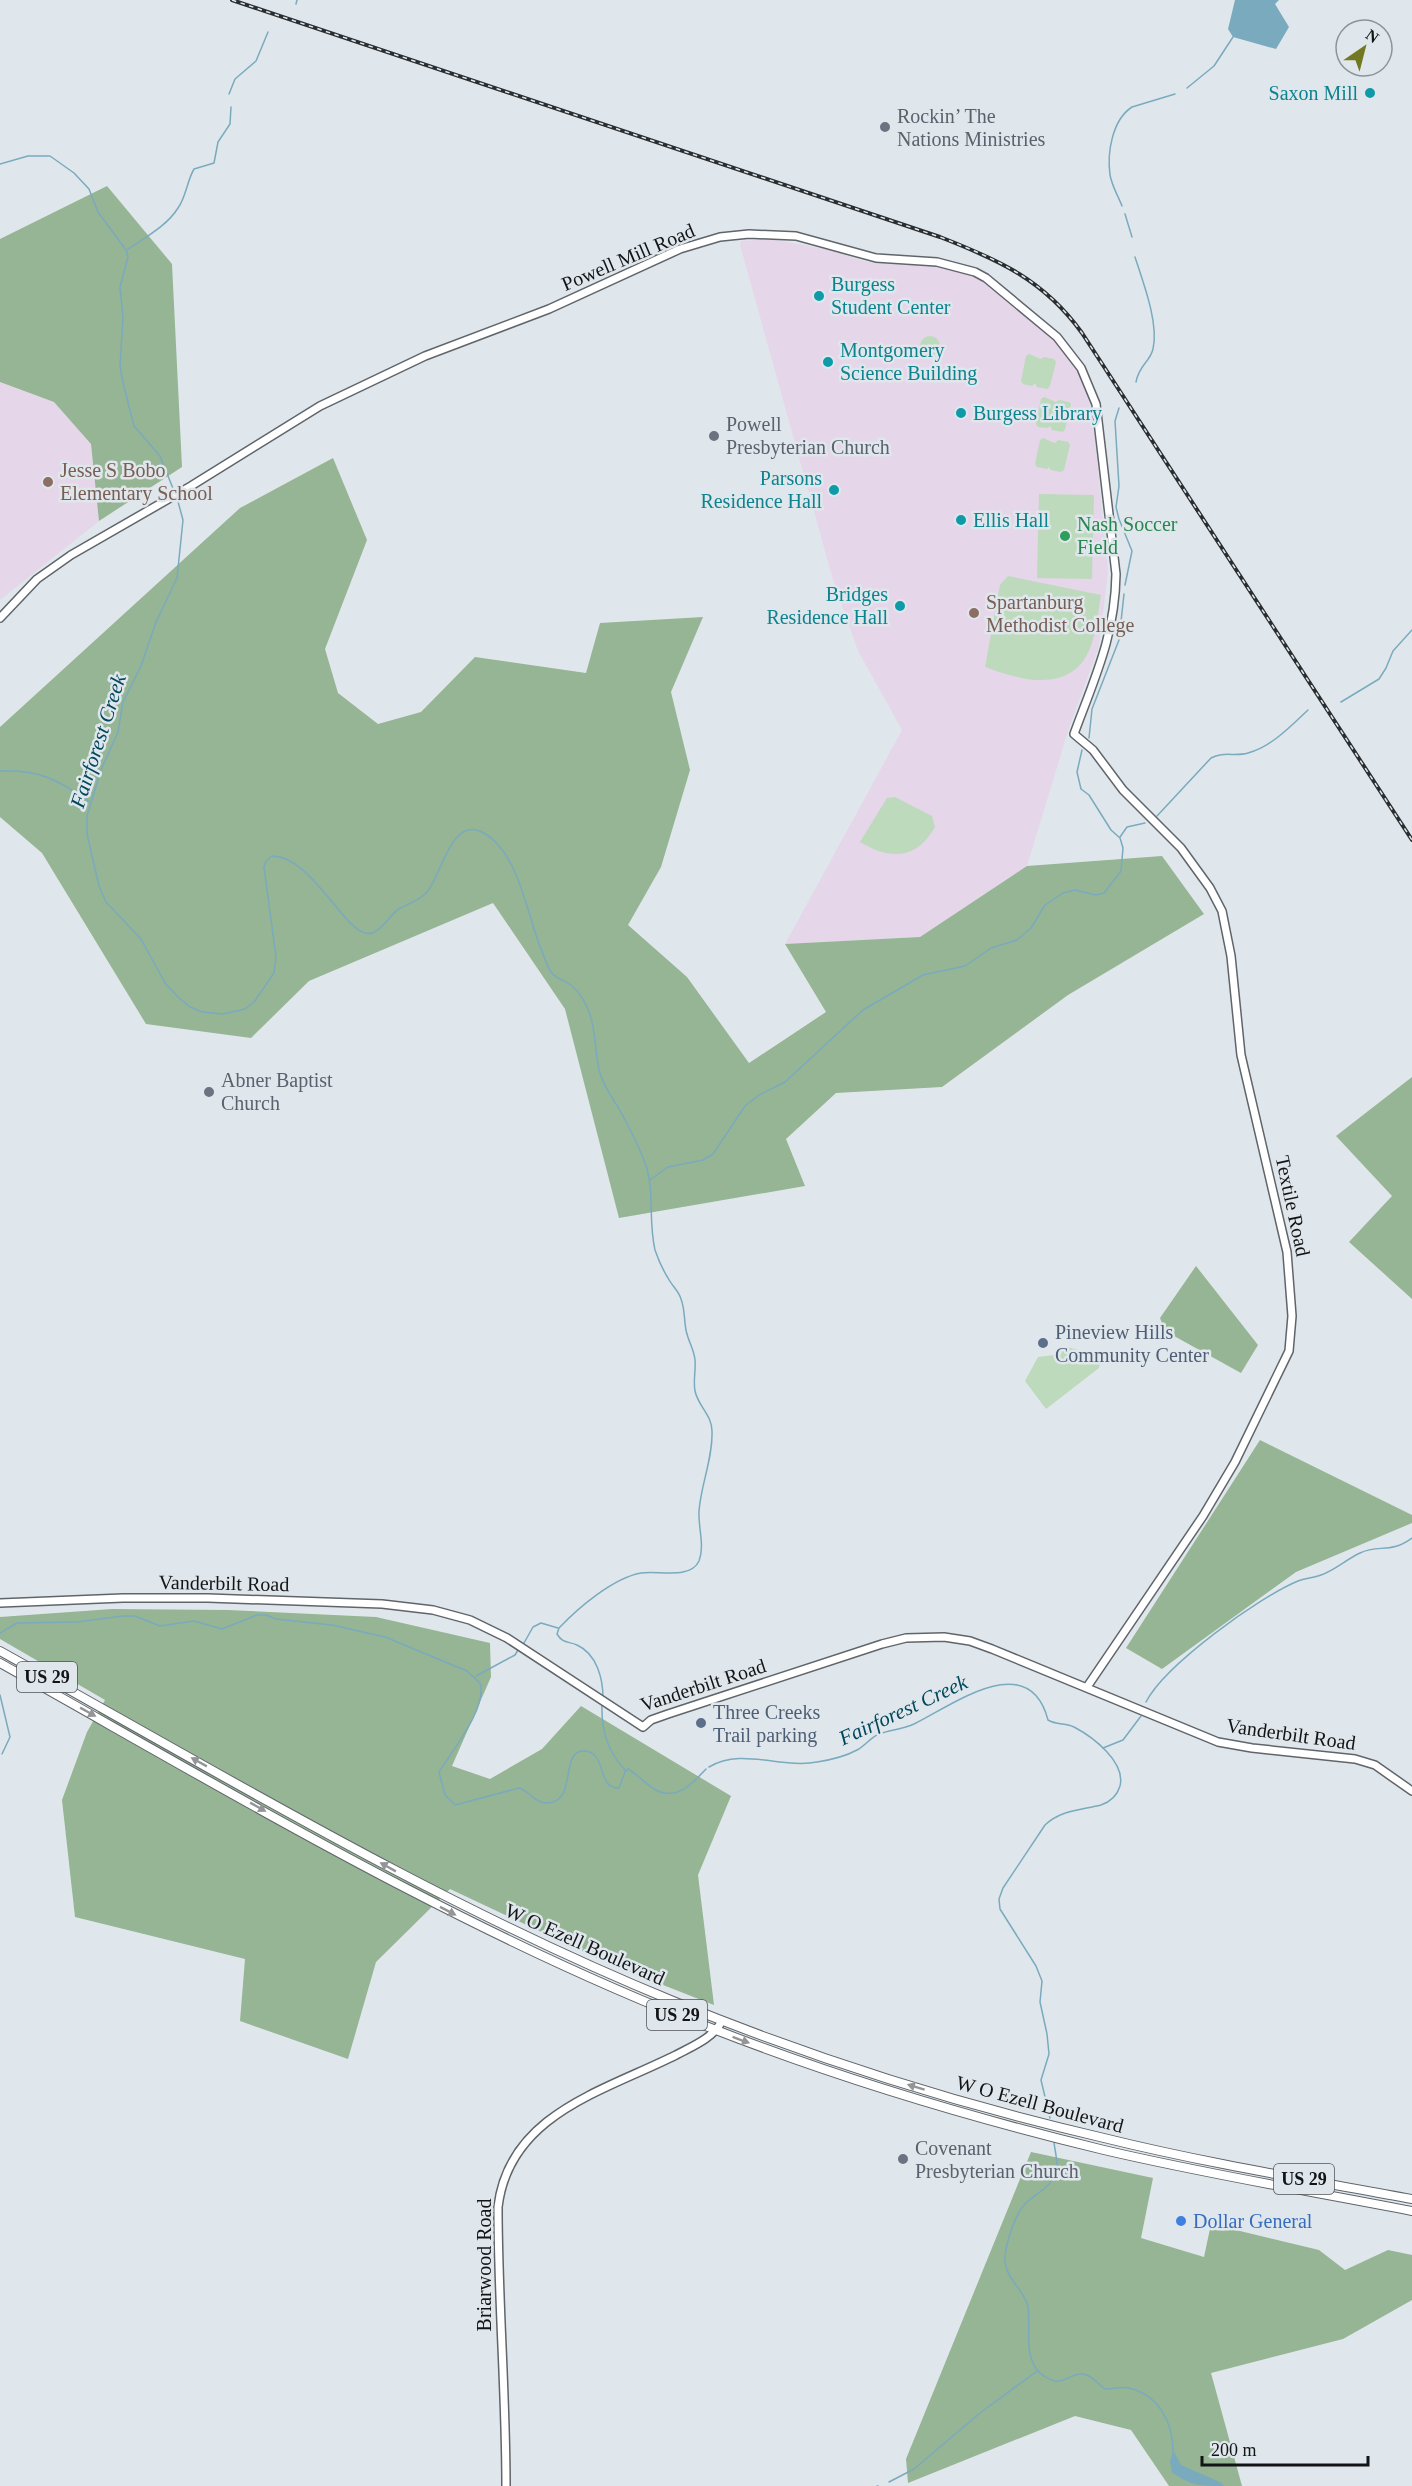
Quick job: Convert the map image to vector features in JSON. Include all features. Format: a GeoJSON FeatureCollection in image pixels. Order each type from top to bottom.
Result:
{"type":"FeatureCollection","features":[{"type":"Feature","properties":{"kind":"main road","name":"W O Ezell Boulevard"},"geometry":{"type":"LineString","coordinates":[[0,1651],[418,1883],[518,1933],[622,1980],[722,2020],[805,2052],[972,2104],[1106,2139],[1249,2169],[1412,2199]]}},
{"type":"Feature","properties":{"kind":"main road","name":"W O Ezell Boulevard"},"geometry":{"type":"LineString","coordinates":[[0,1664],[414,1893],[524,1948],[717,2031],[828,2071],[1029,2131],[1174,2165],[1412,2211]]}},
{"type":"Feature","properties":{"kind":"main road"},"geometry":{"type":"LineString","coordinates":[[414,1893],[418,1883]]}},
{"type":"Feature","properties":{"kind":"main road"},"geometry":{"type":"LineString","coordinates":[[620,1991],[622,1980]]}},
{"type":"Feature","properties":{"kind":"main road"},"geometry":{"type":"LineString","coordinates":[[1174,2165],[1176,2154]]}},
{"type":"Feature","properties":{"kind":"main road"},"geometry":{"type":"LineString","coordinates":[[1247,2180],[1249,2169]]}},
{"type":"Feature","properties":{"kind":"main road"},"geometry":{"type":"LineString","coordinates":[[1354,2200],[1357,2189]]}},
{"type":"Feature","properties":{"kind":"street","name":"Powell Mill Road"},"geometry":{"type":"LineString","coordinates":[[0,618],[22,594],[54,566],[192,486],[293,421],[340,396],[425,356],[549,309],[680,249],[707,240],[749,234],[796,236],[885,260],[937,262],[986,278],[1057,337],[1081,368],[1096,404],[1116,560],[1116,589],[1107,648],[1074,734]]}},
{"type":"Feature","properties":{"kind":"street","name":"Textile Road"},"geometry":{"type":"LineString","coordinates":[[1074,734],[1093,750],[1132,800],[1181,848],[1210,888],[1222,911],[1228,938],[1242,1055],[1287,1252],[1292,1316],[1289,1351],[1235,1462],[1203,1516],[1087,1687]]}},
{"type":"Feature","properties":{"kind":"street","name":"Vanderbilt Road"},"geometry":{"type":"LineString","coordinates":[[0,1603],[175,1598],[398,1605],[458,1616],[482,1625],[526,1649],[643,1727],[651,1720],[668,1714],[882,1644],[906,1638],[932,1636],[969,1641],[1218,1742],[1241,1747],[1366,1761],[1387,1772],[1412,1791]]}},
{"type":"Feature","properties":{"kind":"street"},"geometry":{"type":"LineString","coordinates":[[717,2031],[722,2020]]}},
{"type":"Feature","properties":{"kind":"street","name":"Briarwood Road"},"geometry":{"type":"LineString","coordinates":[[506,2486],[498,2207],[509,2166],[525,2142],[546,2120],[570,2105],[655,2065],[717,2031]]}},
{"type":"Feature","properties":{"kind":"shaded area","name":"Spartanburg Methodist College"},"geometry":{"type":"Polygon","coordinates":[[[771,239],[830,250],[867,262],[952,268],[975,277],[992,287],[1054,339],[1075,365],[1086,388],[1093,417],[1108,572],[1099,646],[1069,728],[1027,866],[920,937],[785,944],[902,730],[858,651],[833,580],[740,245],[741,241],[771,239]]]}},
{"type":"Feature","properties":{"kind":"shaded area","name":"Jesse S Bobo Elementary School"},"geometry":{"type":"Polygon","coordinates":[[[0,382],[54,402],[91,444],[99,521],[0,600],[0,382]]]}},
{"type":"Feature","properties":{"kind":"green space"},"geometry":{"type":"Polygon","coordinates":[[[107,186],[172,264],[182,467],[99,521],[91,444],[54,402],[0,382],[0,239],[107,186]]]}},
{"type":"Feature","properties":{"kind":"green space"},"geometry":{"type":"Polygon","coordinates":[[[930,336],[937,339],[940,346],[937,353],[930,356],[923,353],[920,346],[923,339],[930,336]]]}},
{"type":"Feature","properties":{"kind":"green space"},"geometry":{"type":"Polygon","coordinates":[[[1029,354],[1041,359],[1044,357],[1054,359],[1056,362],[1050,386],[1047,389],[1037,387],[1035,383],[1032,386],[1023,384],[1021,381],[1026,356],[1029,354]]]}},
{"type":"Feature","properties":{"kind":"green space"},"geometry":{"type":"Polygon","coordinates":[[[1044,397],[1056,402],[1059,400],[1071,404],[1063,432],[1052,430],[1050,426],[1038,427],[1036,424],[1041,399],[1044,397]]]}},
{"type":"Feature","properties":{"kind":"green space"},"geometry":{"type":"Polygon","coordinates":[[[1043,438],[1055,443],[1058,440],[1068,442],[1070,445],[1064,470],[1061,472],[1051,470],[1049,467],[1047,469],[1037,467],[1035,464],[1040,440],[1043,438]]]}},
{"type":"Feature","properties":{"kind":"green space"},"geometry":{"type":"Polygon","coordinates":[[[333,458],[367,540],[325,649],[338,693],[378,724],[421,712],[475,657],[586,673],[600,623],[703,617],[671,692],[690,770],[661,867],[628,925],[687,977],[749,1063],[826,1012],[785,944],[920,937],[1027,866],[1162,856],[1204,914],[1068,995],[942,1087],[836,1093],[786,1139],[805,1186],[619,1218],[565,1009],[493,903],[309,981],[251,1038],[146,1024],[42,853],[0,817],[0,727],[240,508],[333,458]]]}},
{"type":"Feature","properties":{"kind":"green space","name":"Nash Soccer Field"},"geometry":{"type":"Polygon","coordinates":[[[1039,494],[1094,495],[1092,579],[1037,578],[1039,494]]]}},
{"type":"Feature","properties":{"kind":"green space"},"geometry":{"type":"Polygon","coordinates":[[[1008,576],[1101,595],[1095,632],[1089,651],[1079,666],[1069,674],[1046,680],[1033,680],[985,667],[1000,585],[1008,576]]]}},
{"type":"Feature","properties":{"kind":"green space"},"geometry":{"type":"Polygon","coordinates":[[[895,797],[932,816],[935,827],[919,846],[902,854],[882,852],[860,842],[887,798],[895,797]]]}},
{"type":"Feature","properties":{"kind":"green space"},"geometry":{"type":"Polygon","coordinates":[[[1412,1077],[1412,1299],[1349,1242],[1392,1196],[1336,1136],[1412,1077]]]}},
{"type":"Feature","properties":{"kind":"green space"},"geometry":{"type":"Polygon","coordinates":[[[1196,1266],[1258,1345],[1241,1373],[1165,1331],[1160,1318],[1196,1266]]]}},
{"type":"Feature","properties":{"kind":"green space"},"geometry":{"type":"Polygon","coordinates":[[[1064,1346],[1091,1354],[1100,1364],[1099,1368],[1046,1409],[1025,1381],[1038,1357],[1061,1354],[1064,1346]]]}},
{"type":"Feature","properties":{"kind":"green space"},"geometry":{"type":"Polygon","coordinates":[[[1260,1440],[1412,1515],[1412,1523],[1296,1572],[1162,1669],[1126,1648],[1260,1440]]]}},
{"type":"Feature","properties":{"kind":"green space"},"geometry":{"type":"Polygon","coordinates":[[[112,1609],[228,1610],[376,1617],[490,1643],[491,1677],[452,1766],[490,1779],[542,1749],[581,1706],[731,1796],[698,1875],[714,2005],[612,1965],[450,1889],[376,1962],[348,2059],[240,2021],[245,1959],[75,1917],[62,1800],[87,1732],[105,1700],[0,1639],[0,1617],[112,1609]]]}},
{"type":"Feature","properties":{"kind":"green space"},"geometry":{"type":"Polygon","coordinates":[[[1031,2152],[1153,2178],[1141,2238],[1204,2257],[1211,2224],[1319,2250],[1345,2270],[1388,2250],[1412,2255],[1412,2300],[1343,2339],[1211,2373],[1242,2486],[1169,2486],[1131,2430],[1075,2416],[908,2483],[906,2459],[1031,2152]]]}},
{"type":"Feature","properties":{"kind":"water"},"geometry":{"type":"Polygon","coordinates":[[[1235,0],[1279,0],[1275,4],[1289,27],[1276,49],[1233,37],[1228,29],[1235,0]]]}},
{"type":"Feature","properties":{"kind":"water"},"geometry":{"type":"Polygon","coordinates":[[[1173,2450],[1181,2465],[1220,2482],[1224,2486],[1196,2484],[1178,2477],[1172,2472],[1170,2461],[1173,2450]]]}},
{"type":"Feature","properties":{"kind":"waterway"},"geometry":{"type":"LineString","coordinates":[[296,4],[297,0]]}},
{"type":"Feature","properties":{"kind":"waterway"},"geometry":{"type":"LineString","coordinates":[[229,94],[235,79],[256,61],[268,32]]}},
{"type":"Feature","properties":{"kind":"waterway"},"geometry":{"type":"LineString","coordinates":[[1187,88],[1214,66],[1233,37]]}},
{"type":"Feature","properties":{"kind":"waterway"},"geometry":{"type":"LineString","coordinates":[[1122,206],[1112,183],[1109,166],[1110,147],[1115,128],[1132,107],[1175,94]]}},
{"type":"Feature","properties":{"kind":"waterway"},"geometry":{"type":"LineString","coordinates":[[127,250],[155,231],[173,214],[181,204],[194,169],[214,163],[218,142],[230,124],[231,107]]}},
{"type":"Feature","properties":{"kind":"waterway","name":"Fairforest Creek"},"geometry":{"type":"LineString","coordinates":[[0,164],[28,156],[50,156],[74,173],[89,189],[98,212],[126,250],[128,257],[120,287],[123,318],[120,366],[124,387],[134,426],[160,456],[174,491]]}},
{"type":"Feature","properties":{"kind":"waterway"},"geometry":{"type":"LineString","coordinates":[[1125,214],[1132,237]]}},
{"type":"Feature","properties":{"kind":"waterway"},"geometry":{"type":"LineString","coordinates":[[1135,257],[1154,327],[1152,353],[1136,382]]}},
{"type":"Feature","properties":{"kind":"waterway"},"geometry":{"type":"LineString","coordinates":[[1119,408],[1115,421],[1119,486],[1116,507],[1132,551],[1125,585]]}},
{"type":"Feature","properties":{"kind":"waterway","name":"Fairforest Creek"},"geometry":{"type":"LineString","coordinates":[[177,498],[183,520],[177,578],[156,622],[141,666],[123,702],[118,732],[101,770],[87,816],[87,834],[99,886],[106,902],[141,939],[165,983],[177,996],[190,1007],[202,1012],[223,1014],[245,1009],[254,1002],[274,973],[276,957],[264,867],[266,861],[272,856],[287,860],[302,869],[352,924],[362,932],[372,933],[400,908],[418,900],[427,892],[455,839],[463,832],[473,829],[484,833],[496,842],[514,870],[550,970],[555,976],[575,988],[586,1005],[592,1020],[601,1077],[633,1134],[645,1163],[650,1184],[655,1250],[664,1272],[679,1293],[682,1303],[686,1330],[695,1360],[695,1391],[710,1420],[712,1441],[699,1511],[701,1555],[695,1567],[681,1572],[648,1572],[630,1576],[608,1587],[586,1603],[559,1628],[557,1634],[561,1639],[577,1645],[590,1654],[598,1668],[603,1698]]}},
{"type":"Feature","properties":{"kind":"waterway"},"geometry":{"type":"LineString","coordinates":[[1089,738],[1092,709],[1119,640],[1124,594]]}},
{"type":"Feature","properties":{"kind":"waterway"},"geometry":{"type":"LineString","coordinates":[[1341,702],[1379,679],[1393,651],[1412,630]]}},
{"type":"Feature","properties":{"kind":"waterway"},"geometry":{"type":"LineString","coordinates":[[1157,816],[1211,758],[1220,755],[1243,754],[1265,746],[1308,710]]}},
{"type":"Feature","properties":{"kind":"waterway"},"geometry":{"type":"LineString","coordinates":[[650,1180],[668,1167],[703,1160],[713,1154],[745,1106],[759,1095],[785,1082],[863,1010],[923,975],[965,966],[991,948],[1017,940],[1031,928],[1045,905],[1063,893],[1075,890],[1096,895],[1104,893],[1121,871],[1123,848],[1120,838],[1111,830],[1089,795],[1081,789],[1077,772],[1082,750]]}},
{"type":"Feature","properties":{"kind":"waterway"},"geometry":{"type":"LineString","coordinates":[[0,771],[37,774],[58,782],[90,802]]}},
{"type":"Feature","properties":{"kind":"waterway"},"geometry":{"type":"LineString","coordinates":[[1120,837],[1127,827],[1145,823]]}},
{"type":"Feature","properties":{"kind":"waterway"},"geometry":{"type":"LineString","coordinates":[[1146,1702],[1156,1687],[1192,1652],[1260,1601],[1298,1581],[1326,1573],[1367,1550],[1397,1546],[1412,1538]]}},
{"type":"Feature","properties":{"kind":"waterway"},"geometry":{"type":"LineString","coordinates":[[0,1633],[17,1623],[77,1622],[123,1616],[135,1616],[160,1626],[194,1621],[222,1629],[257,1615],[332,1625],[385,1637],[467,1671],[480,1683],[481,1693],[474,1716],[439,1772],[445,1795],[455,1805],[519,1788],[543,1802],[556,1801],[566,1786],[572,1759],[577,1753],[584,1751],[596,1757],[607,1783],[612,1787],[619,1788],[625,1772]]}},
{"type":"Feature","properties":{"kind":"waterway"},"geometry":{"type":"LineString","coordinates":[[524,1643],[533,1627],[541,1623],[558,1628]]}},
{"type":"Feature","properties":{"kind":"waterway"},"geometry":{"type":"LineString","coordinates":[[476,1676],[515,1655],[518,1650]]}},
{"type":"Feature","properties":{"kind":"waterway","name":"Fairforest Creek"},"geometry":{"type":"LineString","coordinates":[[709,1767],[721,1761],[748,1758],[790,1763],[838,1758],[857,1750],[876,1735],[914,1724],[969,1695],[1008,1684],[1025,1687],[1038,1698],[1048,1720],[1074,1727],[1106,1751],[1113,1759],[1121,1777],[1119,1790],[1115,1796],[1104,1804],[1064,1813],[1045,1825],[1003,1888],[999,1899],[1000,1909],[1036,1966],[1042,1981],[1040,2002],[1049,2054],[1041,2080],[1050,2118]]}},
{"type":"Feature","properties":{"kind":"waterway"},"geometry":{"type":"LineString","coordinates":[[0,1695],[10,1737],[2,1754]]}},
{"type":"Feature","properties":{"kind":"waterway","name":"Fairforest Creek"},"geometry":{"type":"LineString","coordinates":[[602,1703],[606,1740],[614,1756],[626,1771],[628,1769],[654,1789],[669,1793],[683,1790],[706,1769]]}},
{"type":"Feature","properties":{"kind":"waterway"},"geometry":{"type":"LineString","coordinates":[[1103,1748],[1123,1740],[1141,1716]]}},
{"type":"Feature","properties":{"kind":"waterway","name":"Fairforest Creek"},"geometry":{"type":"LineString","coordinates":[[1054,2142],[1057,2163],[1054,2179],[1018,2214],[1005,2256],[1006,2268],[1028,2307],[1029,2344],[1033,2362],[1037,2370],[1050,2380],[1060,2381],[1083,2374],[1105,2389],[1126,2387],[1149,2397],[1167,2421],[1173,2451]]}},
{"type":"Feature","properties":{"kind":"waterway"},"geometry":{"type":"LineString","coordinates":[[889,2482],[914,2469],[980,2413],[1037,2371]]}},
{"type":"Feature","properties":{"kind":"railway"},"geometry":{"type":"LineString","coordinates":[[232,0],[940,237],[982,254],[1036,285],[1052,299],[1082,333],[1412,840]]}},
{"type":"Feature","properties":{"kind":"place","name":"Saxon Mill"},"geometry":{"type":"Point","coordinates":[1370,93]}},
{"type":"Feature","properties":{"kind":"place","name":"Rockin’ The Nations Ministries"},"geometry":{"type":"Point","coordinates":[885,127]}},
{"type":"Feature","properties":{"kind":"place","name":"Burgess Student Center"},"geometry":{"type":"Point","coordinates":[819,296]}},
{"type":"Feature","properties":{"kind":"place","name":"Montgomery Science Building"},"geometry":{"type":"Point","coordinates":[828,362]}},
{"type":"Feature","properties":{"kind":"place","name":"Burgess Library"},"geometry":{"type":"Point","coordinates":[961,413]}},
{"type":"Feature","properties":{"kind":"place","name":"Powell Presbyterian Church"},"geometry":{"type":"Point","coordinates":[714,436]}},
{"type":"Feature","properties":{"kind":"place","name":"Jesse S Bobo Elementary School"},"geometry":{"type":"Point","coordinates":[48,482]}},
{"type":"Feature","properties":{"kind":"place","name":"Parsons Residence Hall"},"geometry":{"type":"Point","coordinates":[834,490]}},
{"type":"Feature","properties":{"kind":"place","name":"Ellis Hall"},"geometry":{"type":"Point","coordinates":[961,520]}},
{"type":"Feature","properties":{"kind":"place","name":"Nash Soccer Field"},"geometry":{"type":"Point","coordinates":[1065,536]}},
{"type":"Feature","properties":{"kind":"place","name":"Bridges Residence Hall"},"geometry":{"type":"Point","coordinates":[900,606]}},
{"type":"Feature","properties":{"kind":"place","name":"Spartanburg Methodist College"},"geometry":{"type":"Point","coordinates":[974,613]}},
{"type":"Feature","properties":{"kind":"place","name":"Abner Baptist Church"},"geometry":{"type":"Point","coordinates":[209,1092]}},
{"type":"Feature","properties":{"kind":"place","name":"Pineview Hills Community Center"},"geometry":{"type":"Point","coordinates":[1043,1343]}},
{"type":"Feature","properties":{"kind":"place","name":"Three Creeks Trail parking"},"geometry":{"type":"Point","coordinates":[701,1723]}},
{"type":"Feature","properties":{"kind":"place","name":"Covenant Presbyterian Church"},"geometry":{"type":"Point","coordinates":[903,2159]}},
{"type":"Feature","properties":{"kind":"place","name":"Dollar General"},"geometry":{"type":"Point","coordinates":[1181,2221]}}]}
